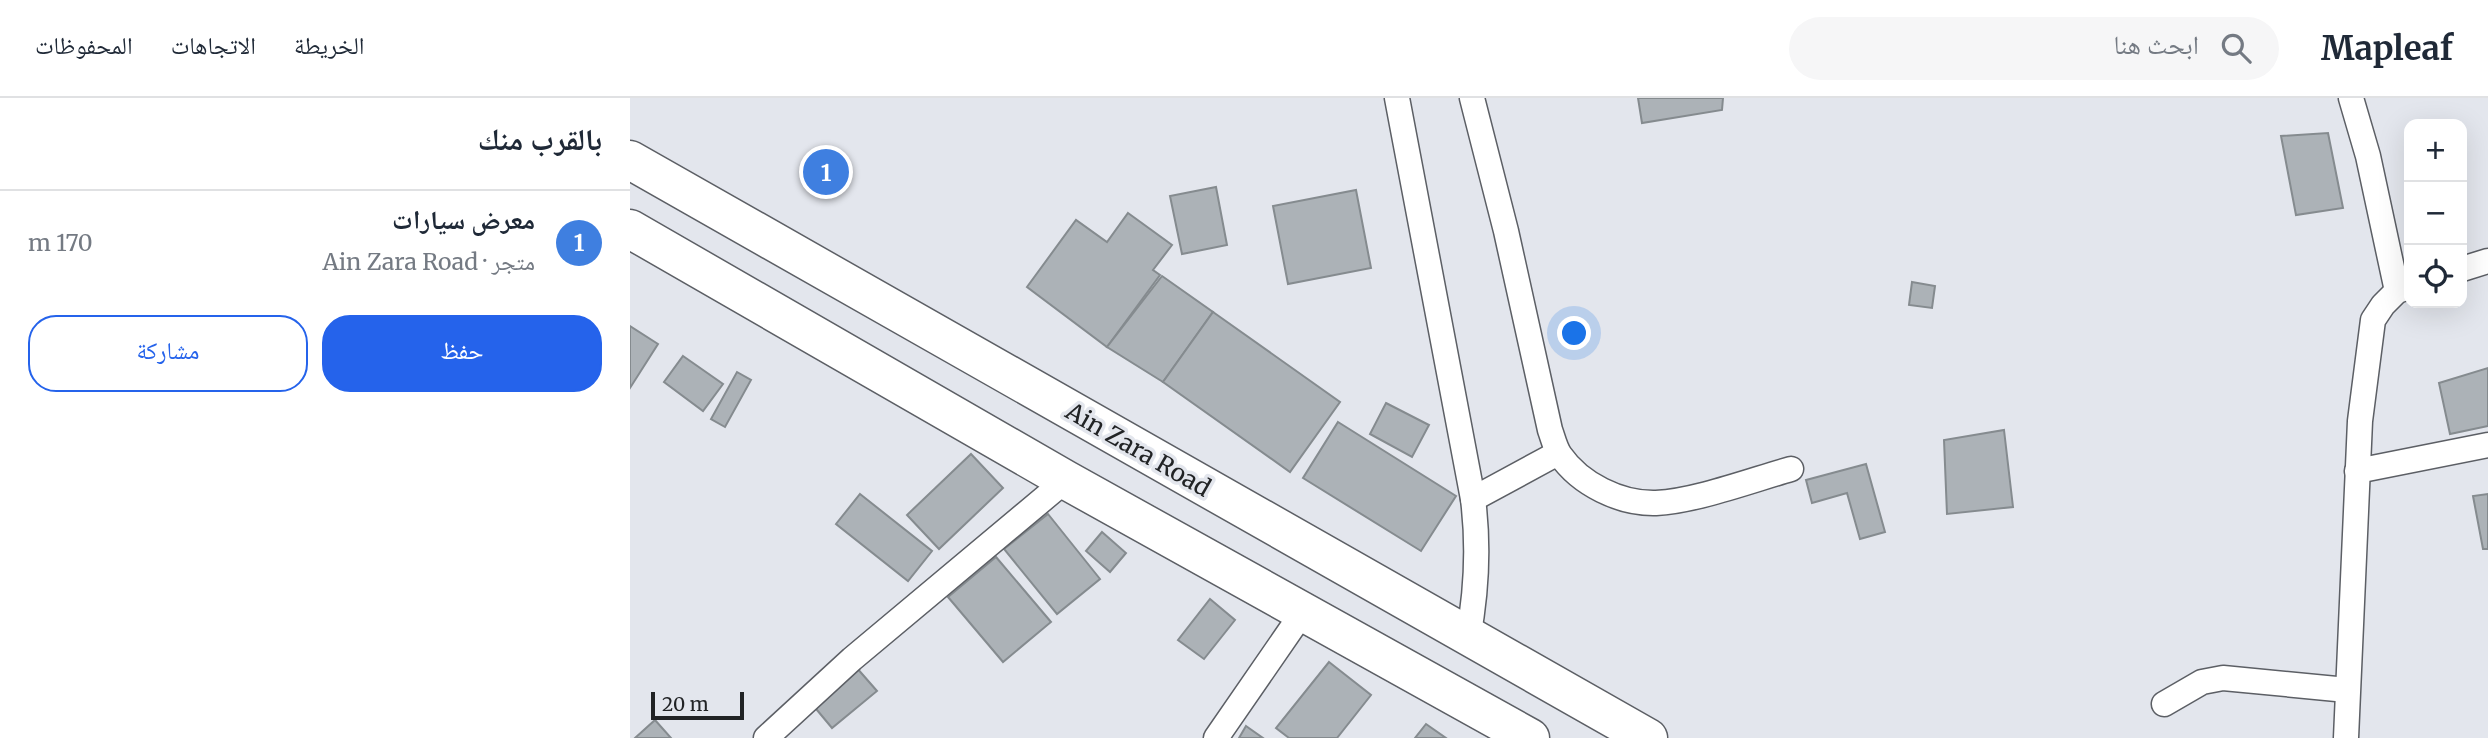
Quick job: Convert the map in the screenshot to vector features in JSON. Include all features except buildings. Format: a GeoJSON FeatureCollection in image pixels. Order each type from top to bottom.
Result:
{"type":"FeatureCollection","features":[{"type":"Feature","properties":{"kind":"main road","name":"Ain Zara Road"},"geometry":{"type":"LineString","coordinates":[[630,160],[1648,738]]}},
{"type":"Feature","properties":{"kind":"main road"},"geometry":{"type":"LineString","coordinates":[[630,229],[1066,480],[1530,738]]}},
{"type":"Feature","properties":{"kind":"street"},"geometry":{"type":"LineString","coordinates":[[1397,98],[1473,499],[1478,569],[1468,638]]}},
{"type":"Feature","properties":{"kind":"street"},"geometry":{"type":"LineString","coordinates":[[1472,98],[1506,231],[1550,430],[1558,453],[1577,474],[1600,490],[1627,500],[1655,503],[1683,499],[1791,469]]}},
{"type":"Feature","properties":{"kind":"street"},"geometry":{"type":"LineString","coordinates":[[2346,738],[2360,421],[2373,320],[2383,305],[2403,289],[2351,98]]}},
{"type":"Feature","properties":{"kind":"street"},"geometry":{"type":"LineString","coordinates":[[2467,268],[2488,261]]}},
{"type":"Feature","properties":{"kind":"street"},"geometry":{"type":"LineString","coordinates":[[2357,471],[2488,445]]}},
{"type":"Feature","properties":{"kind":"street"},"geometry":{"type":"LineString","coordinates":[[1473,499],[1558,453]]}},
{"type":"Feature","properties":{"kind":"street"},"geometry":{"type":"LineString","coordinates":[[766,738],[852,659],[1066,480]]}},
{"type":"Feature","properties":{"kind":"street"},"geometry":{"type":"LineString","coordinates":[[1216,738],[1303,612]]}},
{"type":"Feature","properties":{"kind":"street"},"geometry":{"type":"LineString","coordinates":[[2164,704],[2202,682],[2223,678],[2347,690]]}},
{"type":"Feature","properties":{"kind":"place","name":"معرض سيارات"},"geometry":{"type":"Point","coordinates":[826,172]}}]}
